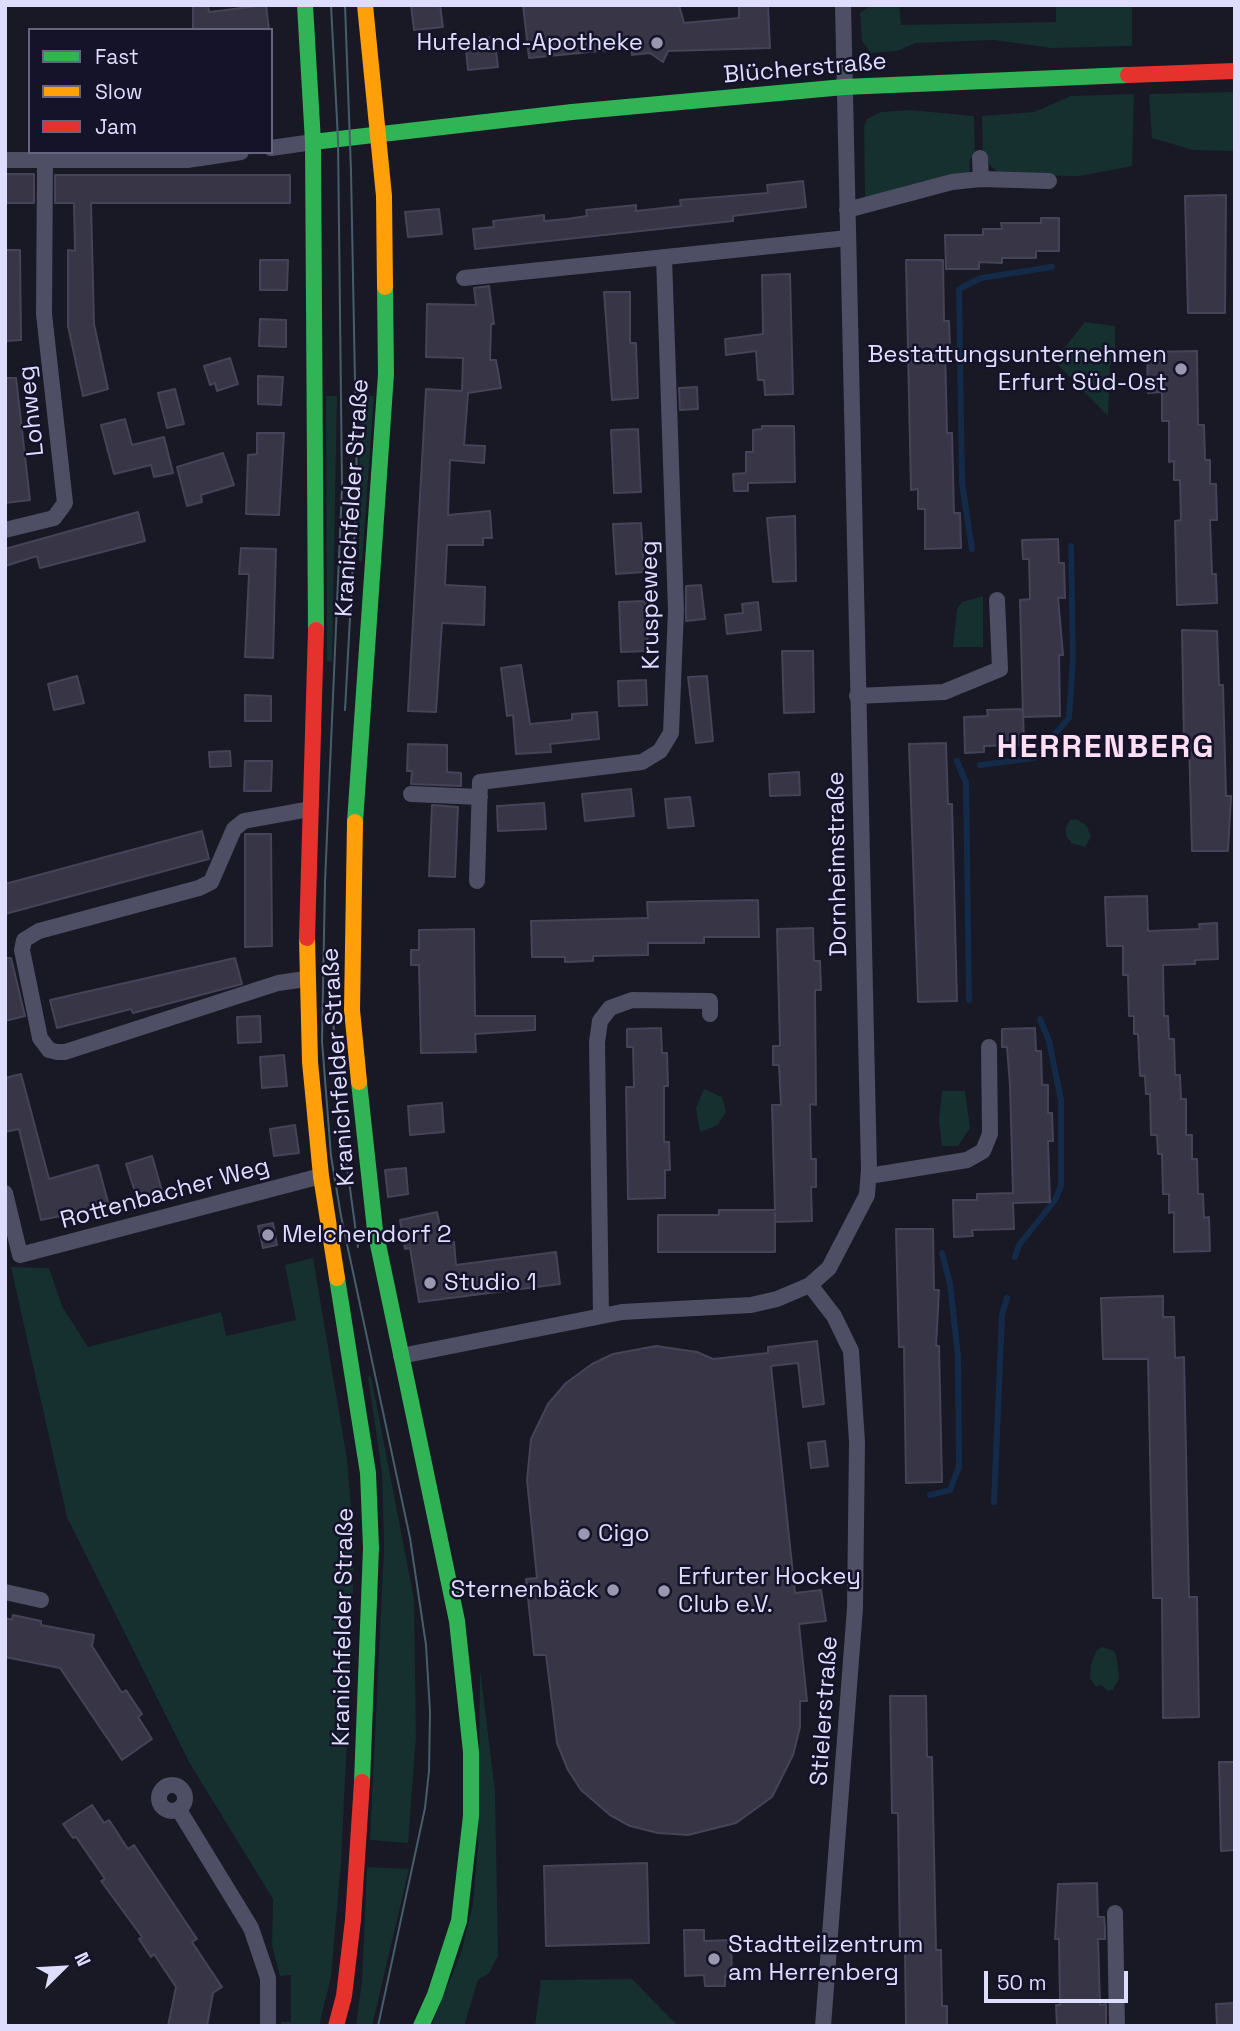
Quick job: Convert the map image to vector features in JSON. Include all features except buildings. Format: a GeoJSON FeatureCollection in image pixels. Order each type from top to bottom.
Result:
{"type":"FeatureCollection","features":[{"type":"Feature","properties":{"kind":"main road","name":"Kranichfelder Straße"},"geometry":{"type":"LineString","coordinates":[[305,5],[313,142],[316,617],[306,979],[310,1062],[321,1176],[368,1473],[371,1548],[365,1738],[353,1920],[344,1996],[336,2026]]}},
{"type":"Feature","properties":{"kind":"main road","name":"Kranichfelder Straße"},"geometry":{"type":"LineString","coordinates":[[365,5],[380,133],[387,267],[386,374],[366,627],[353,855],[352,1010],[375,1230],[457,1621],[471,1752],[471,1816],[459,1921],[435,1995],[421,2026]]}},
{"type":"Feature","properties":{"kind":"main road","name":"Blücherstraße"},"geometry":{"type":"LineString","coordinates":[[313,142],[844,87],[1235,71]]}},
{"type":"Feature","properties":{"kind":"street","name":"Dornheimstraße"},"geometry":{"type":"LineString","coordinates":[[401,1356],[601,1316],[751,1305],[777,1299],[810,1285],[829,1268],[865,1202],[869,1176],[843,5]]}},
{"type":"Feature","properties":{"kind":"street"},"geometry":{"type":"LineString","coordinates":[[273,148],[313,142]]}},
{"type":"Feature","properties":{"kind":"street"},"geometry":{"type":"LineString","coordinates":[[5,160],[187,160],[228,154]]}},
{"type":"Feature","properties":{"kind":"street"},"geometry":{"type":"LineString","coordinates":[[980,158],[981,179]]}},
{"type":"Feature","properties":{"kind":"street","name":"Lohweg"},"geometry":{"type":"LineString","coordinates":[[5,530],[54,519],[65,503],[44,314],[45,161]]}},
{"type":"Feature","properties":{"kind":"street"},"geometry":{"type":"LineString","coordinates":[[847,210],[923,188],[981,179],[1049,181]]}},
{"type":"Feature","properties":{"kind":"street"},"geometry":{"type":"LineString","coordinates":[[464,278],[848,238]]}},
{"type":"Feature","properties":{"kind":"street","name":"Kruspeweg"},"geometry":{"type":"LineString","coordinates":[[480,797],[481,782],[642,762],[660,751],[671,733],[676,610],[664,257]]}},
{"type":"Feature","properties":{"kind":"street"},"geometry":{"type":"LineString","coordinates":[[857,696],[944,692],[1000,668],[997,600]]}},
{"type":"Feature","properties":{"kind":"street"},"geometry":{"type":"LineString","coordinates":[[411,794],[480,797],[477,881]]}},
{"type":"Feature","properties":{"kind":"street","name":"Kranichfelder Straße"},"geometry":{"type":"LineString","coordinates":[[306,979],[278,983],[65,1052],[57,1052],[49,1050],[40,1038],[22,950],[24,940],[39,931],[199,888],[211,882],[234,829],[244,821],[310,809]]}},
{"type":"Feature","properties":{"kind":"street"},"geometry":{"type":"LineString","coordinates":[[601,1316],[597,1042],[600,1021],[610,1008],[632,1000],[710,1001],[710,1014]]}},
{"type":"Feature","properties":{"kind":"street"},"geometry":{"type":"LineString","coordinates":[[869,1176],[967,1160],[984,1151],[990,1134],[989,1047]]}},
{"type":"Feature","properties":{"kind":"street","name":"Rottenbacher Weg"},"geometry":{"type":"LineString","coordinates":[[5,1193],[20,1255],[321,1176]]}},
{"type":"Feature","properties":{"kind":"street","name":"Stielerstraße"},"geometry":{"type":"LineString","coordinates":[[810,1285],[834,1316],[850,1351],[857,1442],[855,1621],[823,2026]]}},
{"type":"Feature","properties":{"kind":"street"},"geometry":{"type":"LineString","coordinates":[[5,1591],[41,1600]]}},
{"type":"Feature","properties":{"kind":"street"},"geometry":{"type":"LineString","coordinates":[[178,1810],[251,1928],[268,1978],[268,2026]]}},
{"type":"Feature","properties":{"kind":"street"},"geometry":{"type":"LineString","coordinates":[[1115,1913],[1117,2026]]}},
{"type":"Feature","properties":{"kind":"green space"},"geometry":{"type":"Polygon","coordinates":[[[872,5],[899,5],[901,25],[1056,22],[1056,5],[1132,5],[1132,46],[1052,48],[994,40],[916,43],[897,51],[871,53],[862,41],[860,13],[872,5]]]}},
{"type":"Feature","properties":{"kind":"green space"},"geometry":{"type":"Polygon","coordinates":[[[1235,92],[1235,151],[1193,150],[1152,138],[1149,94],[1235,92]]]}},
{"type":"Feature","properties":{"kind":"green space"},"geometry":{"type":"Polygon","coordinates":[[[1134,94],[1132,166],[1080,176],[1000,175],[983,158],[982,116],[1034,112],[1071,96],[1134,94]]]}},
{"type":"Feature","properties":{"kind":"green space"},"geometry":{"type":"Polygon","coordinates":[[[910,110],[974,116],[975,158],[970,158],[969,176],[865,197],[864,127],[867,119],[881,112],[910,110]]]}},
{"type":"Feature","properties":{"kind":"green space"},"geometry":{"type":"Polygon","coordinates":[[[1085,322],[1115,326],[1115,363],[1110,364],[1108,416],[1054,361],[1085,322]]]}},
{"type":"Feature","properties":{"kind":"green space"},"geometry":{"type":"Polygon","coordinates":[[[326,396],[337,396],[332,662],[327,661],[326,396]]]}},
{"type":"Feature","properties":{"kind":"green space"},"geometry":{"type":"Polygon","coordinates":[[[360,396],[374,396],[362,562],[359,561],[360,396]]]}},
{"type":"Feature","properties":{"kind":"green space"},"geometry":{"type":"Polygon","coordinates":[[[983,596],[983,647],[953,647],[957,609],[962,602],[983,596]]]}},
{"type":"Feature","properties":{"kind":"green space"},"geometry":{"type":"Polygon","coordinates":[[[1077,819],[1087,826],[1091,837],[1085,847],[1071,843],[1066,835],[1070,820],[1077,819]]]}},
{"type":"Feature","properties":{"kind":"green space"},"geometry":{"type":"Polygon","coordinates":[[[704,1089],[722,1097],[726,1112],[718,1125],[700,1132],[696,1108],[704,1089]]]}},
{"type":"Feature","properties":{"kind":"green space"},"geometry":{"type":"Polygon","coordinates":[[[942,1091],[965,1091],[970,1128],[958,1146],[942,1146],[939,1120],[942,1091]]]}},
{"type":"Feature","properties":{"kind":"green space"},"geometry":{"type":"Polygon","coordinates":[[[313,1258],[347,1459],[354,1545],[352,1631],[341,1863],[331,1977],[319,2026],[281,2026],[281,2022],[291,2022],[291,1975],[280,1976],[272,1945],[273,1899],[189,1762],[67,1517],[11,1267],[49,1268],[62,1306],[88,1347],[221,1312],[226,1336],[296,1320],[285,1265],[313,1258]]]}},
{"type":"Feature","properties":{"kind":"green space"},"geometry":{"type":"Polygon","coordinates":[[[371,1376],[414,1599],[416,1736],[408,1843],[370,1840],[384,1548],[382,1473],[368,1377],[371,1376]]]}},
{"type":"Feature","properties":{"kind":"green space"},"geometry":{"type":"Polygon","coordinates":[[[1102,1647],[1114,1651],[1117,1659],[1119,1679],[1113,1690],[1108,1691],[1101,1685],[1096,1687],[1090,1678],[1091,1664],[1097,1650],[1102,1647]]]}},
{"type":"Feature","properties":{"kind":"green space"},"geometry":{"type":"Polygon","coordinates":[[[480,1670],[495,1791],[498,1956],[489,1973],[478,1980],[464,2026],[431,2026],[461,1953],[473,1904],[478,1844],[480,1670]]]}},
{"type":"Feature","properties":{"kind":"green space"},"geometry":{"type":"Polygon","coordinates":[[[367,1867],[409,1869],[372,2026],[356,2026],[362,1981],[367,1867]]]}},
{"type":"Feature","properties":{"kind":"green space"},"geometry":{"type":"Polygon","coordinates":[[[632,1979],[678,2026],[535,2026],[541,1980],[632,1979]]]}},
{"type":"Feature","properties":{"kind":"waterway"},"geometry":{"type":"LineString","coordinates":[[972,549],[962,483],[959,289],[981,278],[1052,267]]}},
{"type":"Feature","properties":{"kind":"waterway"},"geometry":{"type":"LineString","coordinates":[[980,765],[1034,758],[1069,718],[1073,660],[1071,546]]}},
{"type":"Feature","properties":{"kind":"waterway"},"geometry":{"type":"LineString","coordinates":[[957,761],[966,783],[969,1000]]}},
{"type":"Feature","properties":{"kind":"waterway"},"geometry":{"type":"LineString","coordinates":[[1015,1257],[1019,1245],[1055,1200],[1061,1186],[1061,1100],[1049,1041],[1040,1019]]}},
{"type":"Feature","properties":{"kind":"waterway"},"geometry":{"type":"LineString","coordinates":[[930,1495],[950,1490],[959,1467],[958,1356],[950,1284],[942,1253]]}},
{"type":"Feature","properties":{"kind":"waterway"},"geometry":{"type":"LineString","coordinates":[[994,1502],[1002,1315],[1007,1298]]}},
{"type":"Feature","properties":{"kind":"tram line"},"geometry":{"type":"LineString","coordinates":[[331,5],[338,139],[342,488],[325,882],[322,1041],[331,1156],[341,1216],[410,1538],[426,1645],[430,1712],[425,1808],[378,2026]]}},
{"type":"Feature","properties":{"kind":"tram line"},"geometry":{"type":"LineString","coordinates":[[345,5],[357,488],[345,710]]}},
{"type":"Feature","properties":{"kind":"tram line"},"geometry":{"type":"LineString","coordinates":[[332,1004],[340,1116],[358,1247]]}},
{"type":"Feature","properties":{"kind":"traffic: fast"},"geometry":{"type":"LineString","coordinates":[[305,5],[313,142],[316,630]]}},
{"type":"Feature","properties":{"kind":"traffic: fast"},"geometry":{"type":"LineString","coordinates":[[313,142],[572,112],[844,87],[1128,75]]}},
{"type":"Feature","properties":{"kind":"traffic: fast"},"geometry":{"type":"LineString","coordinates":[[355,822],[386,374],[385,287]]}},
{"type":"Feature","properties":{"kind":"traffic: fast"},"geometry":{"type":"LineString","coordinates":[[359,1082],[375,1230],[457,1621],[471,1752],[471,1816],[459,1921],[435,1995],[421,2026]]}},
{"type":"Feature","properties":{"kind":"traffic: fast"},"geometry":{"type":"LineString","coordinates":[[337,1278],[368,1473],[371,1548],[362,1782]]}},
{"type":"Feature","properties":{"kind":"traffic: slow"},"geometry":{"type":"LineString","coordinates":[[365,5],[384,196],[385,287]]}},
{"type":"Feature","properties":{"kind":"traffic: slow"},"geometry":{"type":"LineString","coordinates":[[355,822],[352,1010],[359,1082]]}},
{"type":"Feature","properties":{"kind":"traffic: slow"},"geometry":{"type":"LineString","coordinates":[[307,938],[310,1062],[321,1176],[337,1278]]}},
{"type":"Feature","properties":{"kind":"traffic: jam"},"geometry":{"type":"LineString","coordinates":[[1128,75],[1235,71]]}},
{"type":"Feature","properties":{"kind":"traffic: jam"},"geometry":{"type":"LineString","coordinates":[[307,938],[316,630]]}},
{"type":"Feature","properties":{"kind":"traffic: jam"},"geometry":{"type":"LineString","coordinates":[[336,2026],[344,1996],[353,1920],[362,1782]]}},
{"type":"Feature","properties":{"kind":"place","name":"Hufeland-Apotheke"},"geometry":{"type":"Point","coordinates":[657,43]}},
{"type":"Feature","properties":{"kind":"place","name":"Bestattungsunternehmen Erfurt Süd-Ost"},"geometry":{"type":"Point","coordinates":[1181,369]}},
{"type":"Feature","properties":{"kind":"place","name":"Melchendorf 2"},"geometry":{"type":"Point","coordinates":[268,1235]}},
{"type":"Feature","properties":{"kind":"place","name":"Studio 1"},"geometry":{"type":"Point","coordinates":[430,1283]}},
{"type":"Feature","properties":{"kind":"place","name":"Cigo"},"geometry":{"type":"Point","coordinates":[584,1534]}},
{"type":"Feature","properties":{"kind":"place","name":"Sternenbäck"},"geometry":{"type":"Point","coordinates":[613,1590]}},
{"type":"Feature","properties":{"kind":"place","name":"Erfurter Hockey Club e.V."},"geometry":{"type":"Point","coordinates":[664,1591]}},
{"type":"Feature","properties":{"kind":"place","name":"Stadtteilzentrum am Herrenberg"},"geometry":{"type":"Point","coordinates":[714,1959]}},
{"type":"Feature","properties":{"kind":"district","name":"HERRENBERG"},"geometry":{"type":"Point","coordinates":[1106,748]}}]}
